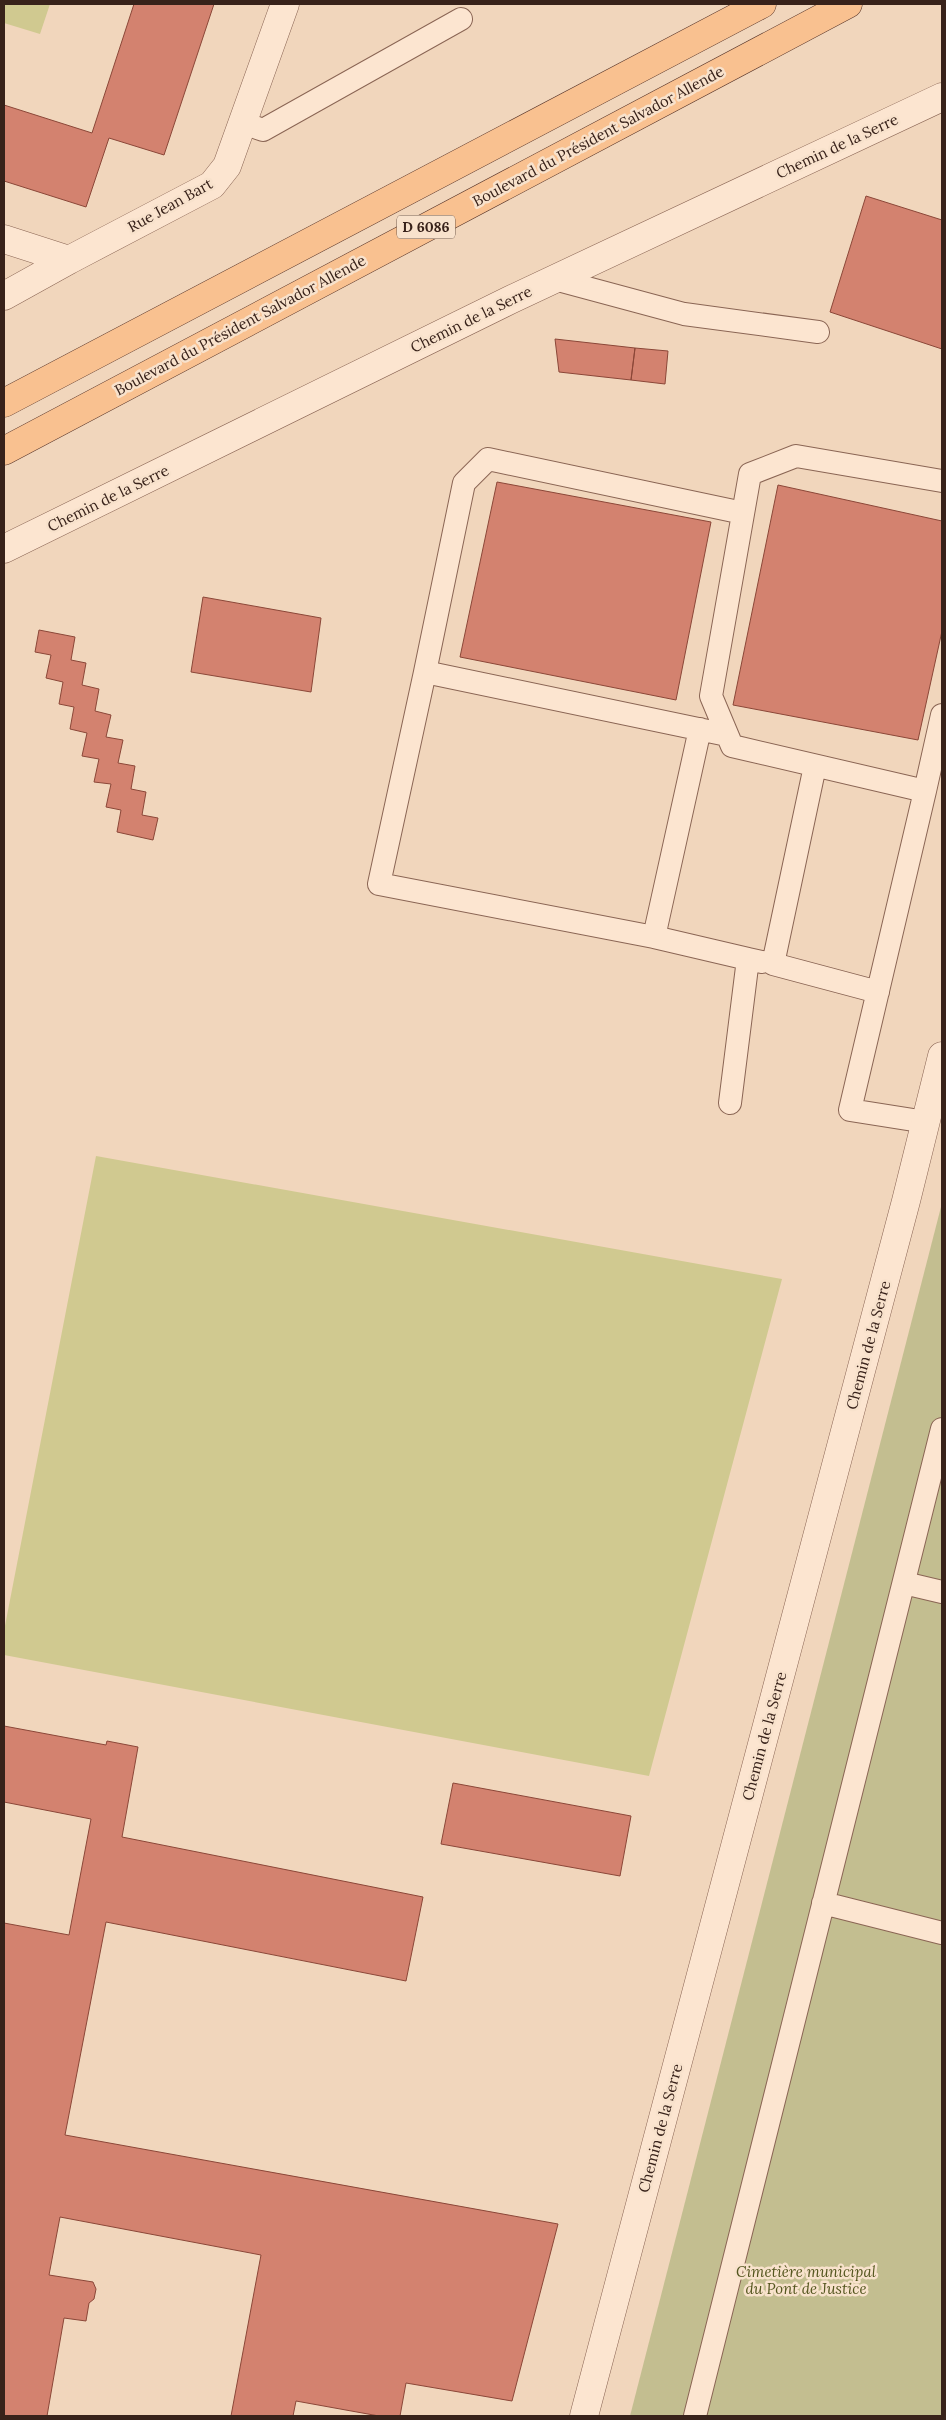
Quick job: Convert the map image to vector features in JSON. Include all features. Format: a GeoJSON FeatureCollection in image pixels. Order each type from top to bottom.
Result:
{"type":"FeatureCollection","features":[{"type":"Feature","properties":{"kind":"main road","name":"D 6086"},"geometry":{"type":"LineString","coordinates":[[4,403],[762,4]]}},
{"type":"Feature","properties":{"kind":"main road","name":"Boulevard du Président Salvador Allende"},"geometry":{"type":"LineString","coordinates":[[4,451],[848,4]]}},
{"type":"Feature","properties":{"kind":"street","name":"Rue Jean Bart"},"geometry":{"type":"LineString","coordinates":[[4,296],[212,185],[227,166],[241,122],[285,4]]}},
{"type":"Feature","properties":{"kind":"street","name":"Chemin de la Serre"},"geometry":{"type":"LineString","coordinates":[[4,549],[554,279],[942,97]]}},
{"type":"Feature","properties":{"kind":"street"},"geometry":{"type":"LineString","coordinates":[[4,239],[69,260]]}},
{"type":"Feature","properties":{"kind":"street","name":"Chemin de la Serre"},"geometry":{"type":"LineString","coordinates":[[584,2416],[942,1056]]}},
{"type":"Feature","properties":{"kind":"lane"},"geometry":{"type":"LineString","coordinates":[[241,122],[263,130],[461,19]]}},
{"type":"Feature","properties":{"kind":"lane"},"geometry":{"type":"LineString","coordinates":[[554,279],[684,314],[818,332]]}},
{"type":"Feature","properties":{"kind":"lane"},"geometry":{"type":"LineString","coordinates":[[925,791],[732,746],[711,696],[750,474],[796,456],[942,481]]}},
{"type":"Feature","properties":{"kind":"lane"},"geometry":{"type":"LineString","coordinates":[[743,513],[488,459],[464,483],[379,884],[654,937],[773,964],[878,992]]}},
{"type":"Feature","properties":{"kind":"lane"},"geometry":{"type":"LineString","coordinates":[[425,672],[727,735]]}},
{"type":"Feature","properties":{"kind":"lane"},"geometry":{"type":"LineString","coordinates":[[926,1122],[850,1110],[942,715]]}},
{"type":"Feature","properties":{"kind":"lane"},"geometry":{"type":"LineString","coordinates":[[654,937],[700,729]]}},
{"type":"Feature","properties":{"kind":"lane"},"geometry":{"type":"LineString","coordinates":[[773,964],[815,766]]}},
{"type":"Feature","properties":{"kind":"lane"},"geometry":{"type":"LineString","coordinates":[[730,1103],[748,959]]}},
{"type":"Feature","properties":{"kind":"lane"},"geometry":{"type":"LineString","coordinates":[[695,2416],[942,1429]]}},
{"type":"Feature","properties":{"kind":"lane"},"geometry":{"type":"LineString","coordinates":[[904,1582],[942,1592]]}},
{"type":"Feature","properties":{"kind":"lane"},"geometry":{"type":"LineString","coordinates":[[824,1902],[942,1933]]}},
{"type":"Feature","properties":{"kind":"shaded area"},"geometry":{"type":"Polygon","coordinates":[[[4,4],[50,4],[40,34],[4,23],[4,4]]]}},
{"type":"Feature","properties":{"kind":"shaded area"},"geometry":{"type":"Polygon","coordinates":[[[96,1156],[782,1279],[649,1776],[4,1655],[4,1631],[96,1156]]]}},
{"type":"Feature","properties":{"kind":"green space","name":"Cimetière municipal du Pont de Justice"},"geometry":{"type":"Polygon","coordinates":[[[942,1203],[942,2416],[630,2416],[942,1203]]]}},
{"type":"Feature","properties":{"kind":"building"},"geometry":{"type":"Polygon","coordinates":[[[134,4],[214,4],[164,155],[109,138],[86,207],[4,181],[4,105],[92,133],[134,4]]]}},
{"type":"Feature","properties":{"kind":"building"},"geometry":{"type":"Polygon","coordinates":[[[866,196],[942,220],[942,349],[830,312],[866,196]]]}},
{"type":"Feature","properties":{"kind":"building"},"geometry":{"type":"Polygon","coordinates":[[[555,339],[635,348],[631,380],[559,372],[555,339]]]}},
{"type":"Feature","properties":{"kind":"building"},"geometry":{"type":"Polygon","coordinates":[[[635,348],[668,351],[665,384],[631,380],[635,348]]]}},
{"type":"Feature","properties":{"kind":"building"},"geometry":{"type":"Polygon","coordinates":[[[497,482],[711,522],[676,700],[460,657],[497,482]]]}},
{"type":"Feature","properties":{"kind":"building"},"geometry":{"type":"Polygon","coordinates":[[[778,485],[942,521],[942,631],[918,740],[733,705],[778,485]]]}},
{"type":"Feature","properties":{"kind":"building"},"geometry":{"type":"Polygon","coordinates":[[[203,597],[321,618],[311,692],[191,672],[203,597]]]}},
{"type":"Feature","properties":{"kind":"building"},"geometry":{"type":"Polygon","coordinates":[[[39,630],[75,637],[71,660],[86,663],[82,685],[99,689],[95,711],[111,715],[106,737],[123,740],[118,763],[135,766],[131,789],[146,792],[142,815],[158,818],[153,840],[117,832],[121,810],[106,807],[111,784],[94,782],[99,759],[82,756],[87,733],[70,729],[74,707],[59,704],[63,682],[46,678],[51,655],[35,652],[39,630]]]}},
{"type":"Feature","properties":{"kind":"building"},"geometry":{"type":"Polygon","coordinates":[[[4,1726],[106,1745],[107,1741],[138,1747],[122,1837],[423,1897],[406,1981],[106,1922],[65,2135],[558,2224],[512,2401],[406,2383],[400,2416],[379,2416],[296,2401],[293,2416],[231,2416],[261,2255],[60,2217],[49,2275],[93,2282],[96,2289],[94,2299],[89,2303],[86,2321],[64,2318],[47,2416],[4,2416],[4,1923],[69,1935],[91,1819],[4,1802],[4,1726]]]}},
{"type":"Feature","properties":{"kind":"building"},"geometry":{"type":"Polygon","coordinates":[[[453,1783],[631,1816],[620,1876],[441,1844],[453,1783]]]}}]}
